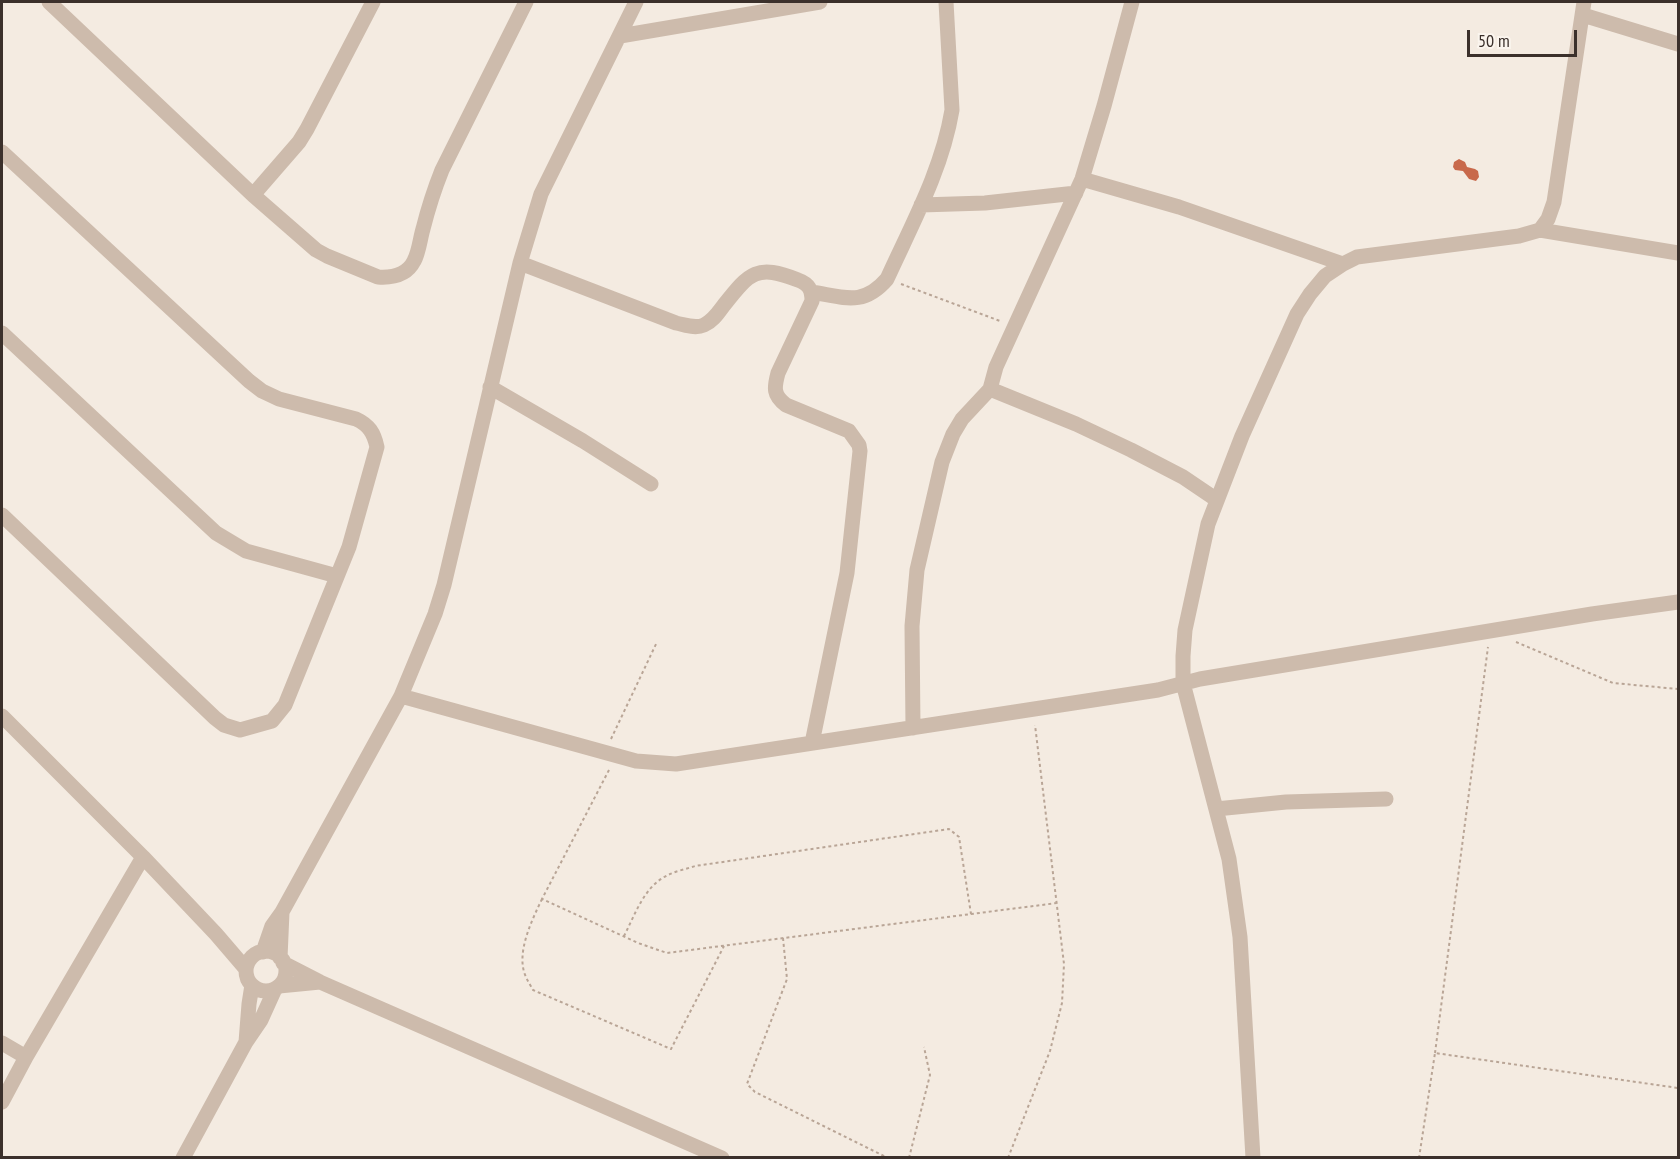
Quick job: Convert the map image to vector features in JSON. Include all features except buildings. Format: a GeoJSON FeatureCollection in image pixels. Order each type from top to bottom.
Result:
{"type":"FeatureCollection","features":[{"type":"Feature","properties":{"kind":"street"},"geometry":{"type":"LineString","coordinates":[[253,195],[299,142],[373,2]]}},
{"type":"Feature","properties":{"kind":"street"},"geometry":{"type":"LineString","coordinates":[[57,4],[253,195],[321,254],[378,277],[392,277],[401,274],[415,260],[432,194],[442,170],[526,2]]}},
{"type":"Feature","properties":{"kind":"street"},"geometry":{"type":"LineString","coordinates":[[246,969],[250,960],[260,953],[272,926],[282,912],[401,696],[435,614],[444,585],[520,263],[541,194],[636,2]]}},
{"type":"Feature","properties":{"kind":"street"},"geometry":{"type":"LineString","coordinates":[[620,36],[820,2]]}},
{"type":"Feature","properties":{"kind":"street"},"geometry":{"type":"LineString","coordinates":[[811,291],[856,299],[867,296],[887,279],[934,177],[944,148],[952,110],[946,2]]}},
{"type":"Feature","properties":{"kind":"street"},"geometry":{"type":"LineString","coordinates":[[914,729],[912,626],[917,570],[942,462],[953,434],[962,419],[990,389],[996,367],[1079,186],[1104,106],[1132,2]]}},
{"type":"Feature","properties":{"kind":"street"},"geometry":{"type":"LineString","coordinates":[[1540,230],[1548,219],[1554,202],[1583,8],[1678,44]]}},
{"type":"Feature","properties":{"kind":"street"},"geometry":{"type":"LineString","coordinates":[[2,152],[249,381],[262,391],[279,399],[364,422],[375,435],[377,447],[349,547],[285,705],[272,721],[240,730],[224,725],[215,718],[2,515]]}},
{"type":"Feature","properties":{"kind":"street"},"geometry":{"type":"LineString","coordinates":[[921,205],[985,203],[1079,186],[1179,207],[1343,264]]}},
{"type":"Feature","properties":{"kind":"street"},"geometry":{"type":"LineString","coordinates":[[1253,1158],[1240,937],[1228,859],[1183,683],[1183,656],[1185,630],[1208,524],[1242,436],[1297,314],[1325,276],[1357,257],[1518,236],[1540,230],[1678,253]]}},
{"type":"Feature","properties":{"kind":"street"},"geometry":{"type":"LineString","coordinates":[[520,263],[676,323],[697,327],[706,324],[716,316],[739,287],[754,274],[764,271],[778,272],[805,283],[811,291],[812,301],[778,373],[776,393],[778,399],[786,405],[849,431],[859,445],[860,451],[847,573],[813,744]]}},
{"type":"Feature","properties":{"kind":"street"},"geometry":{"type":"LineString","coordinates":[[2,333],[216,533],[246,551],[337,576]]}},
{"type":"Feature","properties":{"kind":"street"},"geometry":{"type":"LineString","coordinates":[[490,387],[651,484]]}},
{"type":"Feature","properties":{"kind":"street"},"geometry":{"type":"LineString","coordinates":[[990,389],[1104,437],[1183,477],[1217,500]]}},
{"type":"Feature","properties":{"kind":"street"},"geometry":{"type":"LineString","coordinates":[[401,696],[636,761],[676,764],[1158,690],[1200,679],[1592,614],[1678,602]]}},
{"type":"Feature","properties":{"kind":"street"},"geometry":{"type":"LineString","coordinates":[[2,716],[143,857],[216,934],[246,969],[248,980],[252,985],[262,991],[320,982]]}},
{"type":"Feature","properties":{"kind":"street"},"geometry":{"type":"LineString","coordinates":[[1216,809],[1286,802],[1386,798]]}},
{"type":"Feature","properties":{"kind":"street"},"geometry":{"type":"LineString","coordinates":[[2,1102],[143,857]]}},
{"type":"Feature","properties":{"kind":"street"},"geometry":{"type":"LineString","coordinates":[[183,1158],[284,977],[282,912]]}},
{"type":"Feature","properties":{"kind":"street"},"geometry":{"type":"LineString","coordinates":[[216,934],[260,953],[275,954],[320,982],[722,1158]]}},
{"type":"Feature","properties":{"kind":"street"},"geometry":{"type":"LineString","coordinates":[[246,1042],[252,985]]}},
{"type":"Feature","properties":{"kind":"street"},"geometry":{"type":"LineString","coordinates":[[2,1043],[26,1057]]}},
{"type":"Feature","properties":{"kind":"path"},"geometry":{"type":"LineString","coordinates":[[887,279],[1015,326]]}},
{"type":"Feature","properties":{"kind":"path"},"geometry":{"type":"LineString","coordinates":[[1419,1158],[1435,1053],[1490,631],[1613,683],[1678,689]]}},
{"type":"Feature","properties":{"kind":"path"},"geometry":{"type":"LineString","coordinates":[[657,642],[611,754],[528,927],[523,954],[524,975],[533,990],[671,1049],[725,945]]}},
{"type":"Feature","properties":{"kind":"path"},"geometry":{"type":"LineString","coordinates":[[1008,1158],[1050,1051],[1062,1003],[1065,964],[1033,710]]}},
{"type":"Feature","properties":{"kind":"path"},"geometry":{"type":"LineString","coordinates":[[624,936],[639,904],[652,887],[667,875],[695,866],[949,829],[959,837],[971,914]]}},
{"type":"Feature","properties":{"kind":"path"},"geometry":{"type":"LineString","coordinates":[[542,899],[667,953],[1057,903]]}},
{"type":"Feature","properties":{"kind":"path"},"geometry":{"type":"LineString","coordinates":[[783,938],[787,979],[747,1084],[755,1092],[888,1158]]}},
{"type":"Feature","properties":{"kind":"path"},"geometry":{"type":"LineString","coordinates":[[909,1158],[930,1075],[924,1047]]}},
{"type":"Feature","properties":{"kind":"path"},"geometry":{"type":"LineString","coordinates":[[1435,1053],[1678,1088]]}}]}
